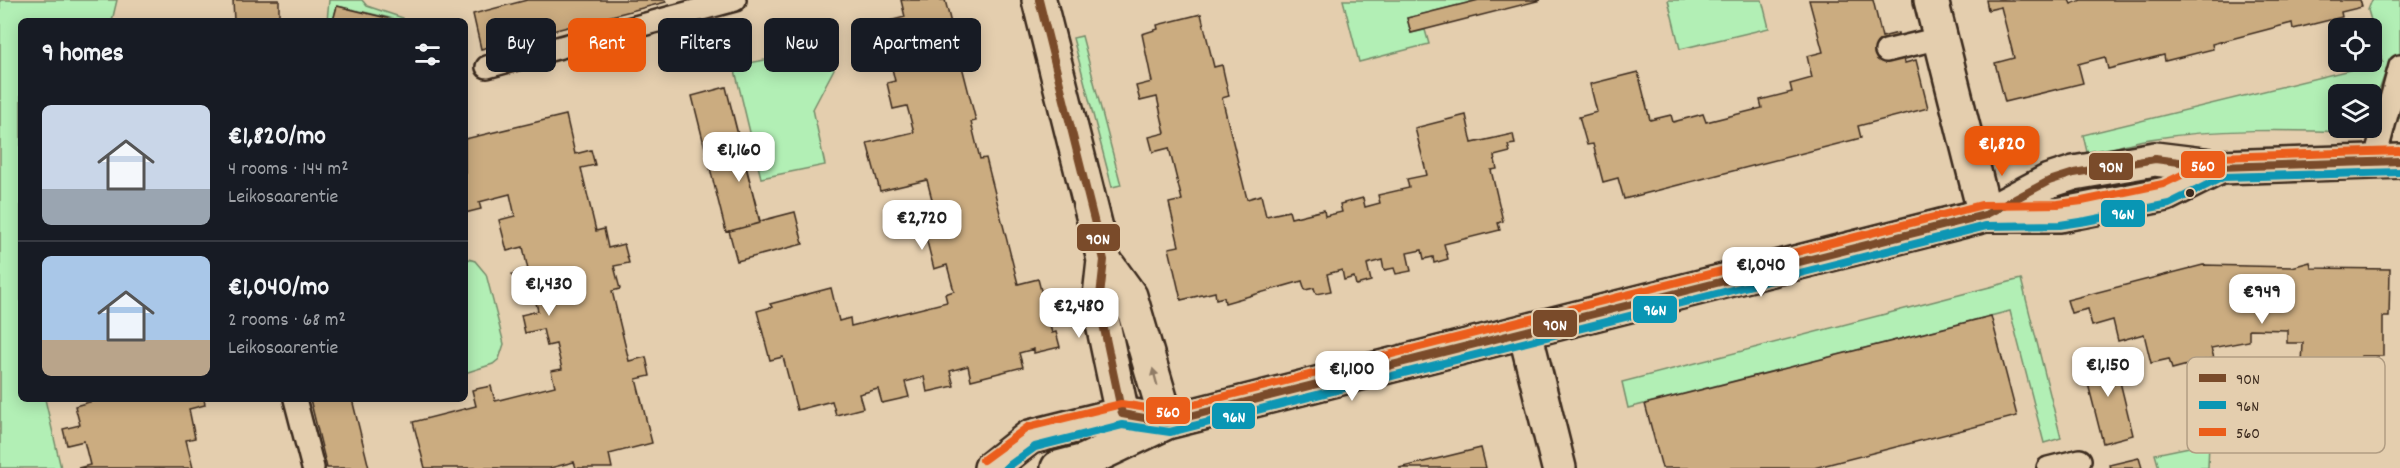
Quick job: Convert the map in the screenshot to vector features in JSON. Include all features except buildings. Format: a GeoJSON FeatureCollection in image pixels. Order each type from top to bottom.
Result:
{"type":"FeatureCollection","features":[{"type":"Feature","properties":{"kind":"street"},"geometry":{"type":"LineString","coordinates":[[1039,0],[1104,260],[1099,305],[1122,414]]}},
{"type":"Feature","properties":{"kind":"street"},"geometry":{"type":"LineString","coordinates":[[1931,0],[1985,215]]}},
{"type":"Feature","properties":{"kind":"street"},"geometry":{"type":"LineString","coordinates":[[1058,468],[1085,461],[1167,423],[1985,215],[2049,181],[2074,173],[2155,159],[2220,167],[2387,162]]}},
{"type":"Feature","properties":{"kind":"street"},"geometry":{"type":"LineString","coordinates":[[1104,260],[1131,296],[1167,423]]}},
{"type":"Feature","properties":{"kind":"street"},"geometry":{"type":"LineString","coordinates":[[1525,332],[1559,468]]}},
{"type":"Feature","properties":{"kind":"street"},"geometry":{"type":"LineString","coordinates":[[992,468],[1030,438],[1122,414],[1167,423]]}},
{"type":"Feature","properties":{"kind":"lane"},"geometry":{"type":"LineString","coordinates":[[556,48],[735,0]]}},
{"type":"Feature","properties":{"kind":"lane"},"geometry":{"type":"LineString","coordinates":[[1886,51],[1940,38]]}},
{"type":"Feature","properties":{"kind":"lane"},"geometry":{"type":"LineString","coordinates":[[2387,162],[2400,66]]}},
{"type":"Feature","properties":{"kind":"lane"},"geometry":{"type":"LineString","coordinates":[[296,402],[313,468]]}},
{"type":"Feature","properties":{"kind":"lane"},"geometry":{"type":"LineString","coordinates":[[2048,468],[2080,460]]}},
{"type":"Feature","properties":{"kind":"green space"},"geometry":{"type":"Polygon","coordinates":[[[0,0],[117,0],[113,18],[18,18],[18,402],[46,402],[61,468],[0,468],[0,0]]]}},
{"type":"Feature","properties":{"kind":"green space"},"geometry":{"type":"Polygon","coordinates":[[[329,0],[362,0],[367,6],[403,18],[390,18],[337,6],[334,18],[327,18],[329,0]]]}},
{"type":"Feature","properties":{"kind":"green space"},"geometry":{"type":"Polygon","coordinates":[[[1343,0],[1479,0],[1407,18],[1411,33],[1425,30],[1429,44],[1359,62],[1343,0]]]}},
{"type":"Feature","properties":{"kind":"green space"},"geometry":{"type":"Polygon","coordinates":[[[1668,0],[1762,0],[1769,28],[1680,49],[1668,0]]]}},
{"type":"Feature","properties":{"kind":"green space"},"geometry":{"type":"Polygon","coordinates":[[[2372,0],[2400,0],[2400,119],[2386,71],[2381,84],[2328,84],[2328,131],[2227,131],[2176,135],[2142,140],[2088,156],[2083,135],[2342,72],[2382,72],[2382,18],[2370,18],[2368,10],[2372,0]]]}},
{"type":"Feature","properties":{"kind":"green space"},"geometry":{"type":"Polygon","coordinates":[[[1082,36],[1121,185],[1112,187],[1073,38],[1082,36]]]}},
{"type":"Feature","properties":{"kind":"green space"},"geometry":{"type":"Polygon","coordinates":[[[764,60],[764,72],[832,72],[813,109],[825,165],[761,178],[735,72],[752,72],[752,62],[764,60]]]}},
{"type":"Feature","properties":{"kind":"green space"},"geometry":{"type":"Polygon","coordinates":[[[468,259],[475,261],[486,274],[504,344],[499,359],[493,364],[468,372],[468,259]]]}},
{"type":"Feature","properties":{"kind":"green space"},"geometry":{"type":"Polygon","coordinates":[[[2021,279],[2061,438],[2044,443],[2010,311],[1628,408],[1622,382],[2021,279]]]}},
{"type":"Feature","properties":{"kind":"green space"},"geometry":{"type":"Polygon","coordinates":[[[2187,447],[2187,453],[2209,453],[2208,468],[2159,468],[2155,454],[2187,447]]]}},
{"type":"Feature","properties":{"kind":"transit line","name":"90N"},"geometry":{"type":"LineString","coordinates":[[1039,0],[1104,260],[1099,305],[1122,414],[1167,422],[1985,215],[2049,181],[2074,173],[2155,159],[2220,167],[2400,161]]}},
{"type":"Feature","properties":{"kind":"transit line","name":"560"},"geometry":{"type":"LineString","coordinates":[[983,460],[1028,427],[1121,404],[1167,411],[1982,205],[2058,204],[2082,201],[2163,184],[2219,157],[2400,151]]}},
{"type":"Feature","properties":{"kind":"transit line","name":"96N"},"geometry":{"type":"LineString","coordinates":[[1006,468],[1035,447],[1122,425],[1170,432],[1986,226],[2060,225],[2169,204],[2223,177],[2400,172]]}}]}
